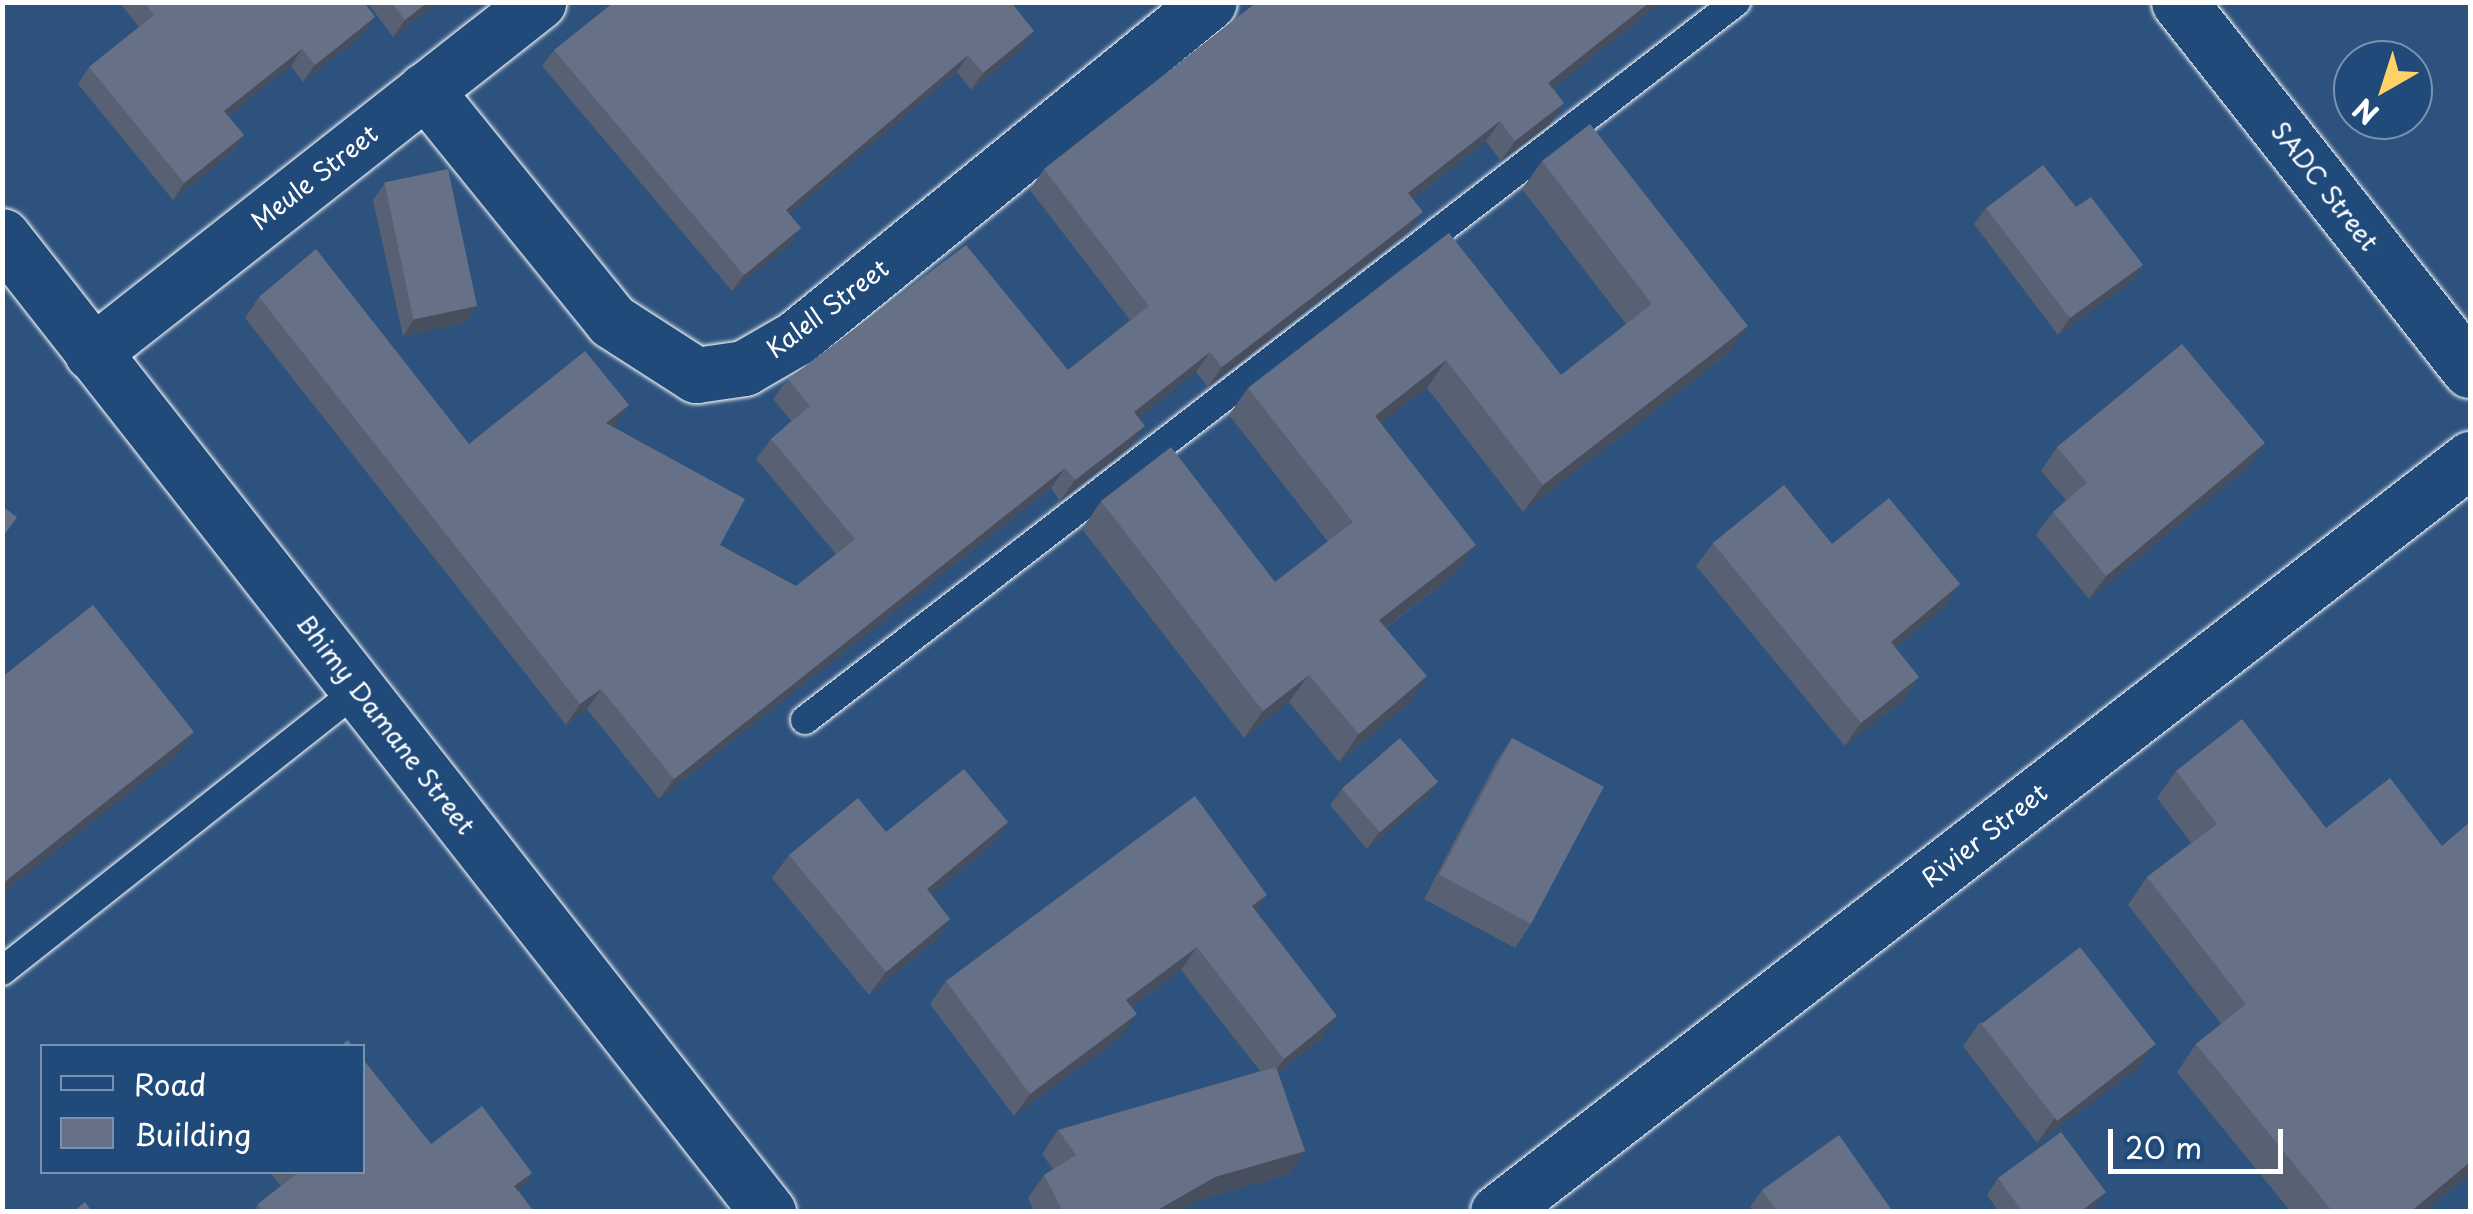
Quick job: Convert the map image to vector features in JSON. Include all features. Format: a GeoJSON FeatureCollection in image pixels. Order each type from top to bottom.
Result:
{"type":"FeatureCollection","features":[{"type":"Feature","properties":{"kind":"street","name":"Meule Street"},"geometry":{"type":"LineString","coordinates":[[92,354],[538,2]]}},
{"type":"Feature","properties":{"kind":"street","name":"Kalell Street"},"geometry":{"type":"LineString","coordinates":[[425,90],[612,321],[696,375],[744,368],[796,338],[1209,2]]}},
{"type":"Feature","properties":{"kind":"street","name":"SADC Street"},"geometry":{"type":"LineString","coordinates":[[2179,2],[2470,370]]}},
{"type":"Feature","properties":{"kind":"street","name":"Bhimy Damane Street"},"geometry":{"type":"LineString","coordinates":[[2,236],[768,1212]]}},
{"type":"Feature","properties":{"kind":"street","name":"Rivier Street"},"geometry":{"type":"LineString","coordinates":[[1498,1212],[2470,459]]}},
{"type":"Feature","properties":{"kind":"lane"},"geometry":{"type":"LineString","coordinates":[[805,720],[1736,2]]}},
{"type":"Feature","properties":{"kind":"lane"},"geometry":{"type":"LineString","coordinates":[[2,971],[359,690]]}},
{"type":"Feature","properties":{"kind":"building"},"geometry":{"type":"Polygon","coordinates":[[[144,2],[364,2],[375,17],[315,65],[302,49],[224,111],[244,135],[184,183],[89,67],[154,15],[144,2]]]}},
{"type":"Feature","properties":{"kind":"building"},"geometry":{"type":"Polygon","coordinates":[[[391,2],[428,2],[405,20],[391,2]]]}},
{"type":"Feature","properties":{"kind":"building"},"geometry":{"type":"Polygon","coordinates":[[[614,2],[1011,2],[1034,31],[983,73],[968,55],[786,210],[801,228],[744,275],[554,50],[614,2]]]}},
{"type":"Feature","properties":{"kind":"building"},"geometry":{"type":"Polygon","coordinates":[[[1257,2],[1650,2],[1548,83],[1564,103],[1515,141],[1500,121],[1408,193],[1423,212],[1222,367],[1210,352],[1134,412],[1145,426],[1075,480],[1065,468],[674,779],[601,689],[580,704],[259,297],[316,249],[469,444],[585,351],[629,405],[606,423],[745,499],[720,545],[796,586],[855,539],[771,439],[810,406],[788,379],[966,245],[1068,370],[1149,306],[1044,169],[1257,2]]]}},
{"type":"Feature","properties":{"kind":"building"},"geometry":{"type":"Polygon","coordinates":[[[1590,124],[1748,326],[1543,485],[1446,360],[1375,416],[1476,545],[1379,620],[1427,676],[1359,734],[1309,675],[1263,711],[1101,501],[1171,447],[1275,582],[1353,522],[1248,388],[1449,233],[1561,375],[1652,304],[1542,161],[1590,124]]]}},
{"type":"Feature","properties":{"kind":"building"},"geometry":{"type":"Polygon","coordinates":[[[2043,165],[2076,207],[2091,197],[2143,265],[2070,318],[1986,208],[2043,165]]]}},
{"type":"Feature","properties":{"kind":"building"},"geometry":{"type":"Polygon","coordinates":[[[448,169],[477,306],[414,319],[384,183],[448,169]]]}},
{"type":"Feature","properties":{"kind":"building"},"geometry":{"type":"Polygon","coordinates":[[[2182,344],[2265,443],[2106,576],[2053,512],[2087,483],[2057,447],[2182,344]]]}},
{"type":"Feature","properties":{"kind":"building"},"geometry":{"type":"Polygon","coordinates":[[[1784,485],[1832,544],[1889,498],[1960,584],[1891,642],[1919,677],[1861,723],[1713,543],[1784,485]]]}},
{"type":"Feature","properties":{"kind":"building"},"geometry":{"type":"Polygon","coordinates":[[[2,506],[17,517],[2,538],[2,506]]]}},
{"type":"Feature","properties":{"kind":"building"},"geometry":{"type":"Polygon","coordinates":[[[93,605],[194,732],[2,884],[2,677],[93,605]]]}},
{"type":"Feature","properties":{"kind":"building"},"geometry":{"type":"Polygon","coordinates":[[[2242,719],[2326,828],[2390,778],[2442,846],[2470,822],[2470,1162],[2410,1212],[2333,1212],[2196,1044],[2246,1004],[2147,877],[2217,824],[2176,771],[2242,719]]]}},
{"type":"Feature","properties":{"kind":"building"},"geometry":{"type":"Polygon","coordinates":[[[1400,738],[1438,782],[1380,832],[1342,789],[1400,738]]]}},
{"type":"Feature","properties":{"kind":"building"},"geometry":{"type":"Polygon","coordinates":[[[1512,738],[1604,787],[1531,924],[1439,875],[1512,738]]]}},
{"type":"Feature","properties":{"kind":"building"},"geometry":{"type":"Polygon","coordinates":[[[964,769],[1008,822],[927,889],[950,919],[886,972],[789,855],[858,798],[886,832],[964,769]]]}},
{"type":"Feature","properties":{"kind":"building"},"geometry":{"type":"Polygon","coordinates":[[[1195,796],[1267,895],[1252,906],[1337,1016],[1284,1059],[1197,947],[1126,1000],[1137,1014],[1030,1094],[946,981],[1195,796]]]}},
{"type":"Feature","properties":{"kind":"building"},"geometry":{"type":"Polygon","coordinates":[[[2080,947],[2156,1044],[2057,1121],[1981,1024],[2080,947]]]}},
{"type":"Feature","properties":{"kind":"building"},"geometry":{"type":"Polygon","coordinates":[[[365,1062],[431,1144],[482,1106],[532,1173],[514,1186],[534,1212],[263,1212],[258,1204],[296,1174],[365,1174],[365,1062]]]}},
{"type":"Feature","properties":{"kind":"building"},"geometry":{"type":"Polygon","coordinates":[[[1276,1067],[1305,1151],[1215,1177],[1154,1212],[1063,1212],[1044,1175],[1076,1155],[1058,1130],[1276,1067]]]}},
{"type":"Feature","properties":{"kind":"building"},"geometry":{"type":"Polygon","coordinates":[[[2061,1132],[2106,1192],[2080,1212],[2023,1212],[1998,1178],[2061,1132]]]}},
{"type":"Feature","properties":{"kind":"building"},"geometry":{"type":"Polygon","coordinates":[[[1839,1135],[1893,1212],[1777,1212],[1762,1190],[1839,1135]]]}},
{"type":"Feature","properties":{"kind":"building"},"geometry":{"type":"Polygon","coordinates":[[[85,1202],[92,1212],[73,1212],[85,1202]]]}}]}
